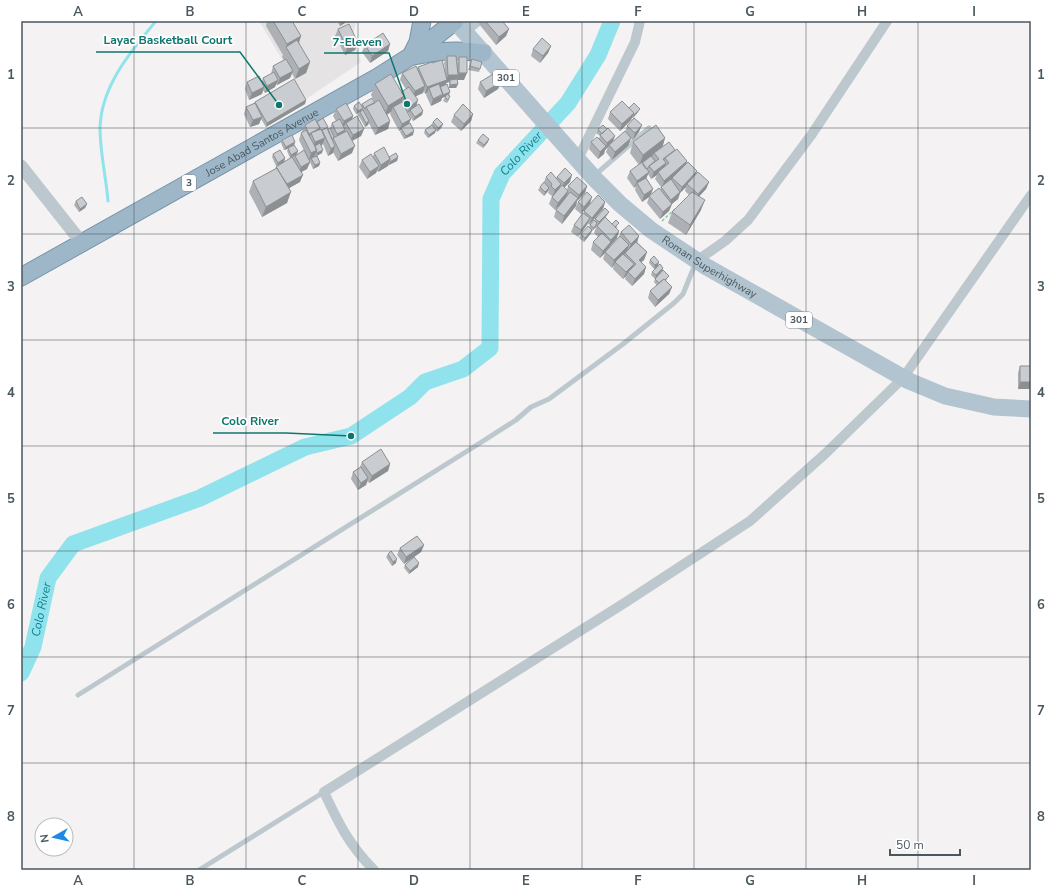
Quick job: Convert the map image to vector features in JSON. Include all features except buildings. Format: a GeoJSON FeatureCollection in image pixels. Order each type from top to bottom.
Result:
{"type":"FeatureCollection","features":[{"type":"Feature","properties":{"kind":"highway"},"geometry":{"type":"LineString","coordinates":[[410,57],[418,42],[422,21]]}},
{"type":"Feature","properties":{"kind":"highway","name":"Jose Abad Santos Avenue"},"geometry":{"type":"LineString","coordinates":[[21,277],[357,90],[410,57],[458,24]]}},
{"type":"Feature","properties":{"kind":"highway"},"geometry":{"type":"LineString","coordinates":[[410,57],[437,51],[459,49],[483,52]]}},
{"type":"Feature","properties":{"kind":"main road","name":"Roman Superhighway"},"geometry":{"type":"LineString","coordinates":[[458,24],[593,177],[620,204],[651,230],[701,261],[899,376],[945,396],[994,407],[1024,409]]}},
{"type":"Feature","properties":{"kind":"street"},"geometry":{"type":"LineString","coordinates":[[458,24],[478,21]]}},
{"type":"Feature","properties":{"kind":"street"},"geometry":{"type":"LineString","coordinates":[[576,156],[635,42],[640,21]]}},
{"type":"Feature","properties":{"kind":"street"},"geometry":{"type":"LineString","coordinates":[[701,261],[748,220],[812,134],[887,21]]}},
{"type":"Feature","properties":{"kind":"street"},"geometry":{"type":"LineString","coordinates":[[21,166],[82,243]]}},
{"type":"Feature","properties":{"kind":"street"},"geometry":{"type":"LineString","coordinates":[[374,870],[358,853],[343,832],[324,792],[626,602],[750,521],[826,453],[899,376],[1031,195]]}},
{"type":"Feature","properties":{"kind":"lane"},"geometry":{"type":"LineString","coordinates":[[593,177],[649,128]]}},
{"type":"Feature","properties":{"kind":"lane"},"geometry":{"type":"LineString","coordinates":[[78,695],[480,443],[516,420],[530,407],[549,399],[623,344],[674,303],[683,294],[701,261]]}},
{"type":"Feature","properties":{"kind":"lane"},"geometry":{"type":"LineString","coordinates":[[199,870],[324,792]]}},
{"type":"Feature","properties":{"kind":"path"},"geometry":{"type":"LineString","coordinates":[[651,230],[680,204]]}},
{"type":"Feature","properties":{"kind":"shaded area"},"geometry":{"type":"Polygon","coordinates":[[[259,21],[357,21],[353,33],[361,62],[306,99],[259,21]]]}},
{"type":"Feature","properties":{"kind":"waterway"},"geometry":{"type":"LineString","coordinates":[[108,201],[100,137],[102,113],[106,98],[119,70],[137,44],[156,21]]}},
{"type":"Feature","properties":{"kind":"waterway","name":"Colo River"},"geometry":{"type":"LineString","coordinates":[[21,673],[33,647],[48,578],[73,544],[200,498],[305,447],[351,436],[410,397],[425,382],[463,369],[490,348],[491,199],[502,174],[568,103],[598,55],[612,21]]}},
{"type":"Feature","properties":{"kind":"place","name":"7-Eleven"},"geometry":{"type":"Point","coordinates":[407,104]}},
{"type":"Feature","properties":{"kind":"place","name":"Layac Basketball Court"},"geometry":{"type":"Point","coordinates":[279,105]}},
{"type":"Feature","properties":{"kind":"place","name":"Colo River"},"geometry":{"type":"Point","coordinates":[351,436]}}]}
